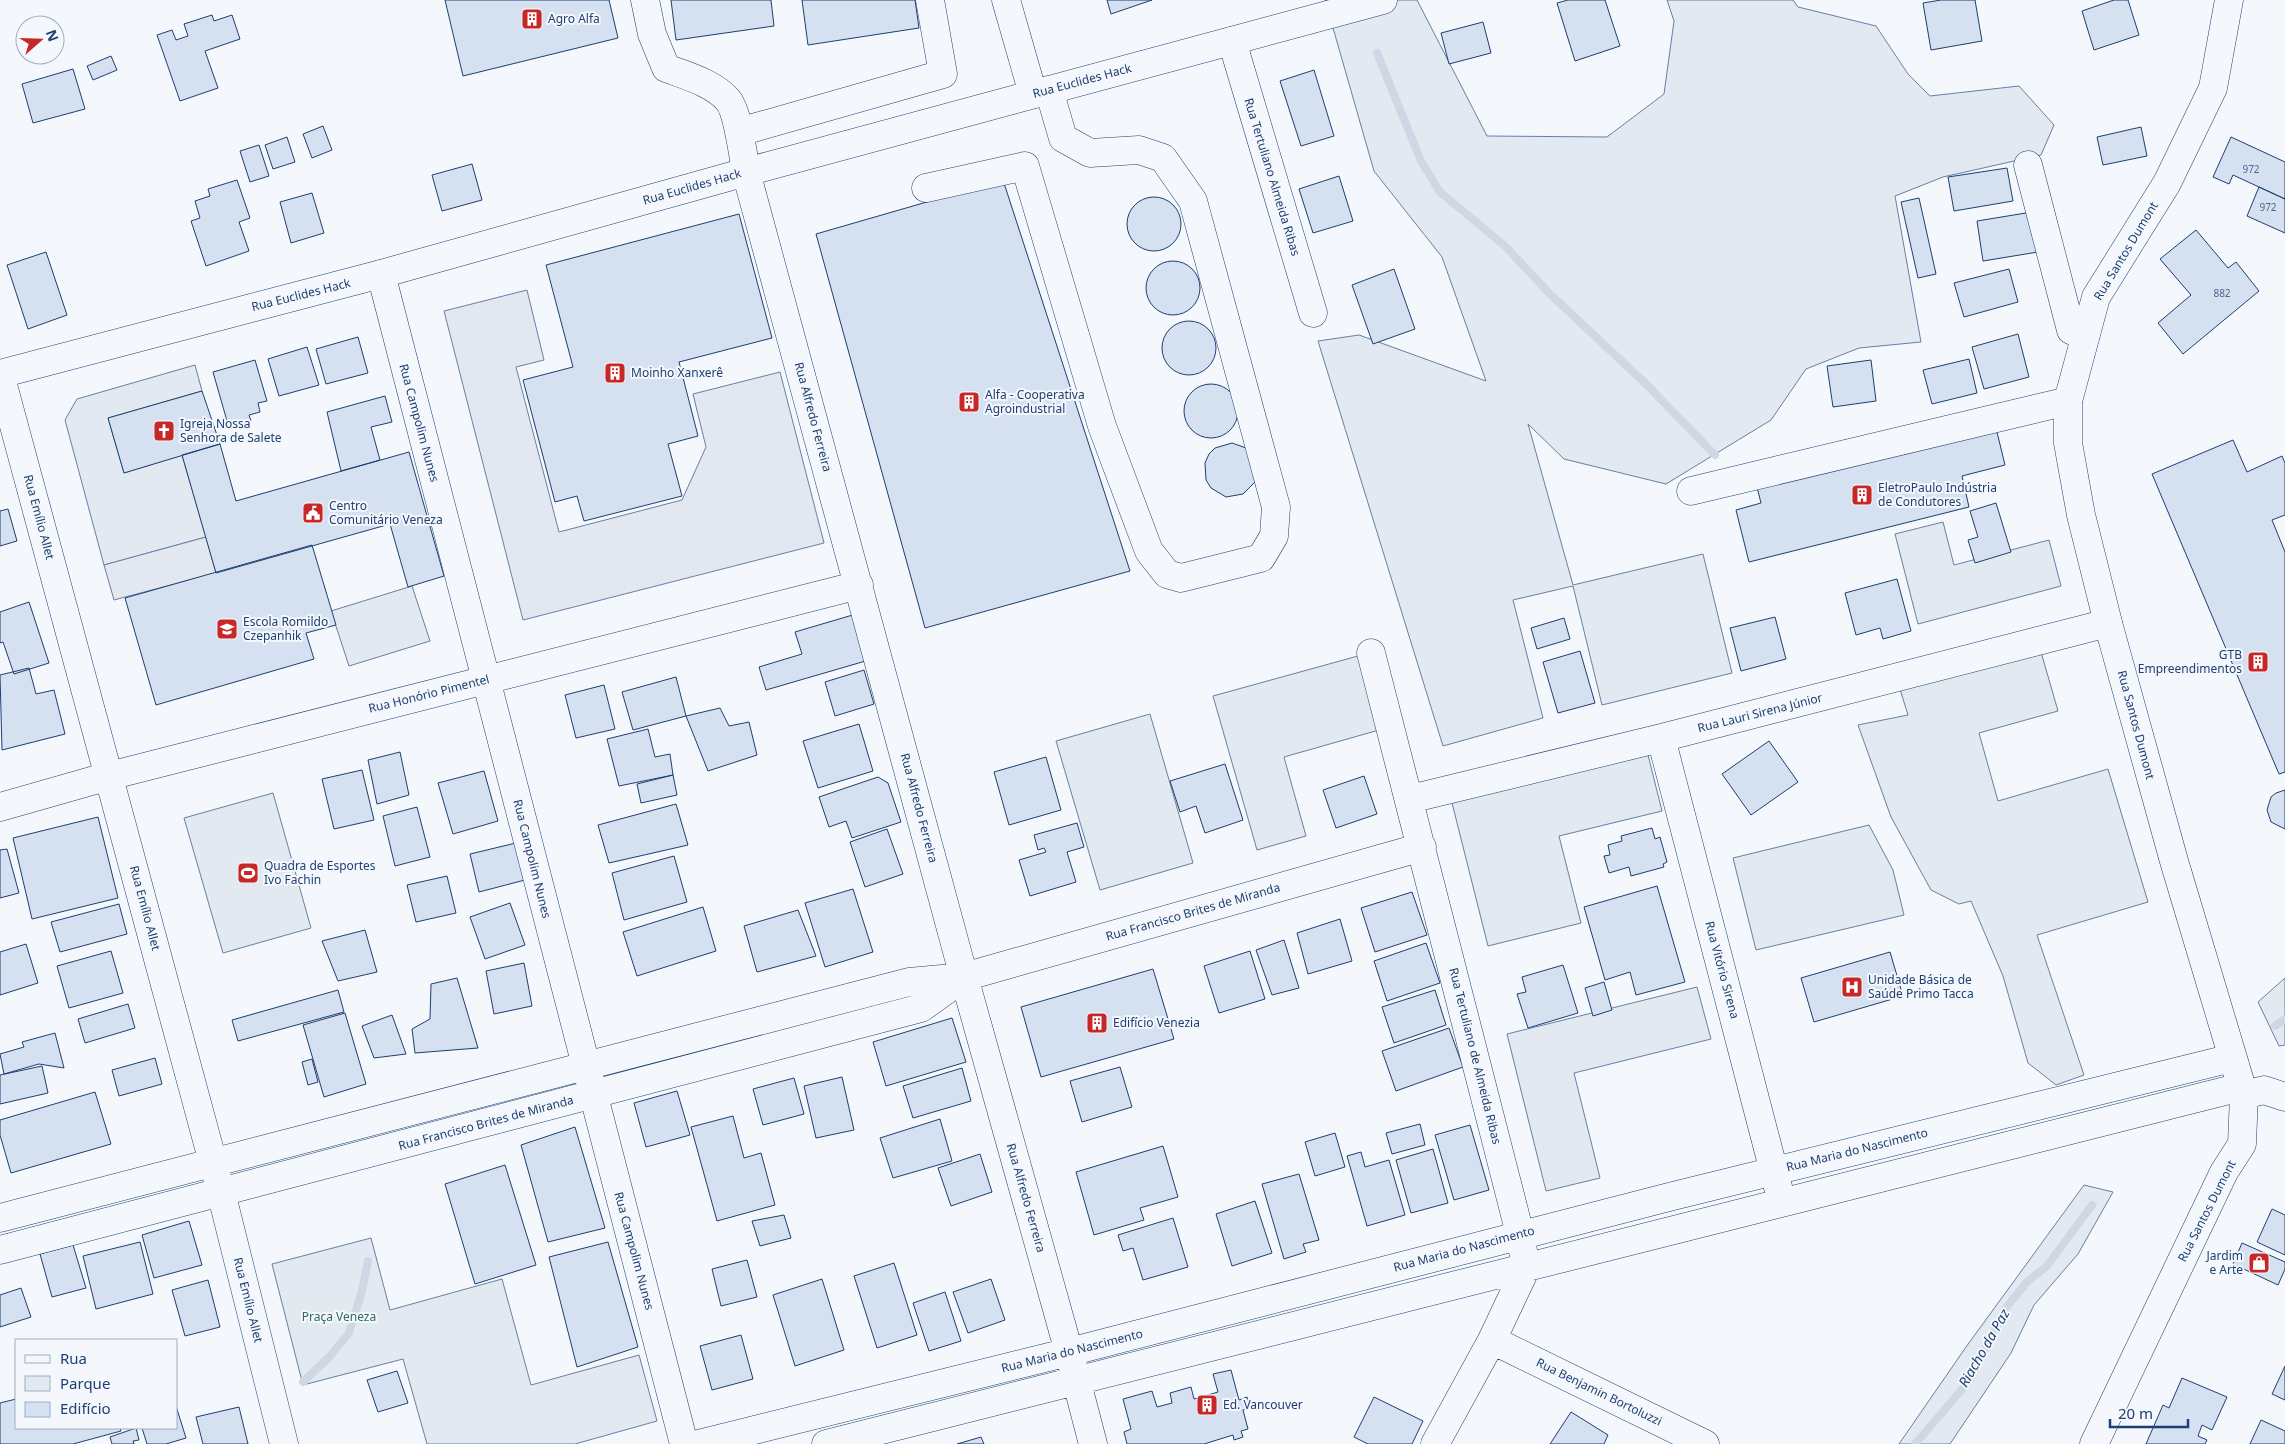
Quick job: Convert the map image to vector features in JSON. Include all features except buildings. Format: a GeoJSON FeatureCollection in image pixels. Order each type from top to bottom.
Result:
{"type":"FeatureCollection","features":[{"type":"Feature","properties":{"kind":"street","name":"Rua Alfredo Ferreira"},"geometry":{"type":"LineString","coordinates":[[645,0],[652,34],[666,68],[707,84],[729,101],[739,132],[746,172],[860,585],[964,977],[1069,1352],[1092,1444]]}},
{"type":"Feature","properties":{"kind":"street"},"geometry":{"type":"LineString","coordinates":[[739,132],[943,74],[930,0]]}},
{"type":"Feature","properties":{"kind":"street"},"geometry":{"type":"LineString","coordinates":[[926,188],[1026,166],[1102,426],[1149,551],[1167,574],[1181,578],[1261,558],[1274,536],[1276,507],[1193,201],[1163,158],[1139,150],[1090,153],[1063,138],[1041,92],[1006,0]]}},
{"type":"Feature","properties":{"kind":"street","name":"Rua Euclides Hack"},"geometry":{"type":"LineString","coordinates":[[0,374],[381,274],[746,172],[1383,0]]}},
{"type":"Feature","properties":{"kind":"street","name":"Rua Santos Dumont"},"geometry":{"type":"LineString","coordinates":[[2094,1444],[2224,1172],[2242,1144],[2243,1091],[2174,861],[2108,623],[2080,506],[2068,443],[2068,400],[2096,297],[2167,183],[2213,88],[2229,0]]}},
{"type":"Feature","properties":{"kind":"street","name":"Rua Tertuliano Almeida Ribas"},"geometry":{"type":"LineString","coordinates":[[1232,41],[1313,314]]}},
{"type":"Feature","properties":{"kind":"street"},"geometry":{"type":"LineString","coordinates":[[2028,165],[2072,330],[2085,337]]}},
{"type":"Feature","properties":{"kind":"street","name":"Rua Campolim Nunes"},"geometry":{"type":"LineString","coordinates":[[381,274],[684,1444]]}},
{"type":"Feature","properties":{"kind":"street","name":"Rua Emílio Allet"},"geometry":{"type":"LineString","coordinates":[[0,374],[221,1192],[284,1444]]}},
{"type":"Feature","properties":{"kind":"street"},"geometry":{"type":"LineString","coordinates":[[1691,491],[2068,400]]}},
{"type":"Feature","properties":{"kind":"street","name":"Rua Honório Pimentel"},"geometry":{"type":"LineString","coordinates":[[0,807],[109,776],[860,585]]}},
{"type":"Feature","properties":{"kind":"street","name":"Rua Lauri Sirena Júnior"},"geometry":{"type":"LineString","coordinates":[[1410,799],[1662,738],[2108,623]]}},
{"type":"Feature","properties":{"kind":"street","name":"Rua Tertuliano de Almeida Ribas"},"geometry":{"type":"LineString","coordinates":[[1372,653],[1520,1234],[1526,1268]]}},
{"type":"Feature","properties":{"kind":"street","name":"Rua Vitório Sirena"},"geometry":{"type":"LineString","coordinates":[[1662,738],[1782,1203]]}},
{"type":"Feature","properties":{"kind":"street","name":"Rua Francisco Brites de Miranda"},"geometry":{"type":"LineString","coordinates":[[0,1218],[910,982],[964,977],[1422,847]]}},
{"type":"Feature","properties":{"kind":"street","name":"Rua Francisco Brites de Miranda"},"geometry":{"type":"LineString","coordinates":[[0,1250],[921,1008],[964,977]]}},
{"type":"Feature","properties":{"kind":"street"},"geometry":{"type":"LineString","coordinates":[[828,1003],[835,1031]]}},
{"type":"Feature","properties":{"kind":"street"},"geometry":{"type":"LineString","coordinates":[[716,1032],[722,1060]]}},
{"type":"Feature","properties":{"kind":"street","name":"Rua Maria do Nascimento"},"geometry":{"type":"LineString","coordinates":[[698,1444],[1069,1352],[1520,1234],[2232,1058]]}},
{"type":"Feature","properties":{"kind":"street"},"geometry":{"type":"LineString","coordinates":[[818,1414],[826,1444],[2066,1131],[2243,1091],[2264,1090],[2285,1097]]}},
{"type":"Feature","properties":{"kind":"street"},"geometry":{"type":"LineString","coordinates":[[2060,1100],[2066,1131]]}},
{"type":"Feature","properties":{"kind":"street"},"geometry":{"type":"LineString","coordinates":[[442,1103],[450,1132]]}},
{"type":"Feature","properties":{"kind":"street"},"geometry":{"type":"LineString","coordinates":[[358,1126],[366,1154]]}},
{"type":"Feature","properties":{"kind":"street"},"geometry":{"type":"LineString","coordinates":[[1934,1131],[1943,1162]]}},
{"type":"Feature","properties":{"kind":"street"},"geometry":{"type":"LineString","coordinates":[[1673,1196],[1683,1228]]}},
{"type":"Feature","properties":{"kind":"street"},"geometry":{"type":"LineString","coordinates":[[57,1203],[64,1234]]}},
{"type":"Feature","properties":{"kind":"street"},"geometry":{"type":"LineString","coordinates":[[1435,1444],[1492,1340],[1526,1268]]}},
{"type":"Feature","properties":{"kind":"street"},"geometry":{"type":"LineString","coordinates":[[1333,1283],[1339,1314]]}},
{"type":"Feature","properties":{"kind":"street"},"geometry":{"type":"LineString","coordinates":[[1214,1314],[1223,1343]]}},
{"type":"Feature","properties":{"kind":"street","name":"Rua Benjamin Bortoluzzi"},"geometry":{"type":"LineString","coordinates":[[1492,1340],[1705,1444]]}},
{"type":"Feature","properties":{"kind":"street"},"geometry":{"type":"LineString","coordinates":[[919,1389],[927,1418]]}},
{"type":"Feature","properties":{"kind":"green space"},"geometry":{"type":"Polygon","coordinates":[[[1325,0],[1417,0],[1487,136],[1607,137],[1664,94],[1674,21],[1667,0],[1793,0],[1798,7],[1876,26],[1908,74],[1930,96],[2019,86],[2054,125],[2041,155],[1943,177],[1895,196],[1921,342],[1859,348],[1806,369],[1771,420],[1666,484],[1564,459],[1528,424],[1573,585],[1703,554],[1732,673],[1602,705],[1573,586],[1513,600],[1543,718],[1443,746],[1318,341],[1359,335],[1486,381],[1442,257],[1374,171],[1325,0]]]}},
{"type":"Feature","properties":{"kind":"green space"},"geometry":{"type":"Polygon","coordinates":[[[195,365],[202,391],[108,418],[124,473],[182,455],[206,537],[104,565],[65,420],[77,399],[195,365]]]}},
{"type":"Feature","properties":{"kind":"green space"},"geometry":{"type":"Polygon","coordinates":[[[1943,522],[1954,565],[2049,540],[2061,586],[1918,624],[1895,534],[1943,522]]]}},
{"type":"Feature","properties":{"kind":"green space"},"geometry":{"type":"Polygon","coordinates":[[[412,586],[430,641],[349,666],[331,611],[412,586]]]}},
{"type":"Feature","properties":{"kind":"green space"},"geometry":{"type":"Polygon","coordinates":[[[2041,652],[2058,711],[1979,733],[1998,801],[2108,769],[2148,902],[2037,935],[2084,1075],[2056,1085],[2028,1063],[2003,976],[1971,901],[1959,904],[1931,890],[1891,817],[1858,725],[1908,715],[1899,686],[2041,652]]]}},
{"type":"Feature","properties":{"kind":"green space"},"geometry":{"type":"Polygon","coordinates":[[[1358,656],[1379,730],[1284,757],[1306,836],[1257,850],[1213,696],[1358,656]]]}},
{"type":"Feature","properties":{"kind":"green space"},"geometry":{"type":"Polygon","coordinates":[[[1150,714],[1193,863],[1100,890],[1056,741],[1150,714]]]}},
{"type":"Feature","properties":{"kind":"green space"},"geometry":{"type":"Polygon","coordinates":[[[1647,751],[1662,811],[1559,836],[1581,923],[1488,946],[1451,799],[1647,751]]]}},
{"type":"Feature","properties":{"kind":"green space","name":"Quadra de Esportes Ivo Fachin"},"geometry":{"type":"Polygon","coordinates":[[[273,793],[311,928],[223,953],[184,818],[273,793]]]}},
{"type":"Feature","properties":{"kind":"green space"},"geometry":{"type":"Polygon","coordinates":[[[1869,825],[1893,870],[1904,915],[1756,950],[1733,858],[1869,825]]]}},
{"type":"Feature","properties":{"kind":"green space"},"geometry":{"type":"Polygon","coordinates":[[[2285,978],[2285,1045],[2279,1046],[2258,1002],[2285,978]]]}},
{"type":"Feature","properties":{"kind":"green space"},"geometry":{"type":"Polygon","coordinates":[[[1697,987],[1711,1039],[1574,1073],[1600,1178],[1546,1191],[1507,1034],[1697,987]]]}},
{"type":"Feature","properties":{"kind":"green space"},"geometry":{"type":"Polygon","coordinates":[[[2084,1185],[2113,1192],[2078,1254],[2034,1305],[2011,1353],[1950,1444],[1899,1444],[1966,1347],[2084,1185]]]}},
{"type":"Feature","properties":{"kind":"green space","name":"Praça Veneza"},"geometry":{"type":"Polygon","coordinates":[[[371,1238],[390,1310],[502,1279],[531,1385],[639,1355],[657,1421],[575,1444],[427,1444],[403,1359],[303,1385],[272,1264],[371,1238]]]}},
{"type":"Feature","properties":{"kind":"shaded area"},"geometry":{"type":"Polygon","coordinates":[[[527,290],[544,360],[516,367],[559,532],[682,500],[706,447],[693,394],[780,372],[824,543],[523,620],[444,311],[527,290]]]}},
{"type":"Feature","properties":{"kind":"shaded area"},"geometry":{"type":"Polygon","coordinates":[[[206,537],[216,573],[114,600],[104,565],[206,537]]]}},
{"type":"Feature","properties":{"kind":"waterway"},"geometry":{"type":"LineString","coordinates":[[1377,53],[1421,161],[1440,192],[1505,246],[1550,294],[1645,383],[1715,455]]}},
{"type":"Feature","properties":{"kind":"waterway","name":"Riacho da Paz"},"geometry":{"type":"LineString","coordinates":[[2275,1026],[2285,1019]]}},
{"type":"Feature","properties":{"kind":"waterway","name":"Riacho da Paz"},"geometry":{"type":"LineString","coordinates":[[1915,1444],[1970,1380],[2005,1309],[2027,1282],[2047,1266],[2092,1205]]}},
{"type":"Feature","properties":{"kind":"waterway"},"geometry":{"type":"LineString","coordinates":[[303,1382],[330,1356],[349,1333],[362,1291],[368,1261]]}},
{"type":"Feature","properties":{"kind":"place","name":"Agro Alfa"},"geometry":{"type":"Point","coordinates":[532,19]}},
{"type":"Feature","properties":{"kind":"place","name":"Moinho Xanxerê"},"geometry":{"type":"Point","coordinates":[615,373]}},
{"type":"Feature","properties":{"kind":"place","name":"Alfa - Cooperativa Agroindustrial"},"geometry":{"type":"Point","coordinates":[969,402]}},
{"type":"Feature","properties":{"kind":"place","name":"Igreja Nossa Senhora de Salete"},"geometry":{"type":"Point","coordinates":[164,431]}},
{"type":"Feature","properties":{"kind":"place","name":"EletroPaulo Indústria de Condutores"},"geometry":{"type":"Point","coordinates":[1862,495]}},
{"type":"Feature","properties":{"kind":"place","name":"Centro Comunitário Veneza"},"geometry":{"type":"Point","coordinates":[313,513]}},
{"type":"Feature","properties":{"kind":"place","name":"Escola Romildo Czepanhik"},"geometry":{"type":"Point","coordinates":[227,629]}},
{"type":"Feature","properties":{"kind":"place","name":"GTB Empreendimentos"},"geometry":{"type":"Point","coordinates":[2258,662]}},
{"type":"Feature","properties":{"kind":"place","name":"Quadra de Esportes Ivo Fachin"},"geometry":{"type":"Point","coordinates":[248,873]}},
{"type":"Feature","properties":{"kind":"place","name":"Unidade Básica de Saúde Primo Tacca"},"geometry":{"type":"Point","coordinates":[1852,987]}},
{"type":"Feature","properties":{"kind":"place","name":"Edifício Venezia"},"geometry":{"type":"Point","coordinates":[1097,1023]}},
{"type":"Feature","properties":{"kind":"place","name":"Jardim e Arte"},"geometry":{"type":"Point","coordinates":[2259,1263]}},
{"type":"Feature","properties":{"kind":"place","name":"Ed. Vancouver"},"geometry":{"type":"Point","coordinates":[1207,1405]}}]}
